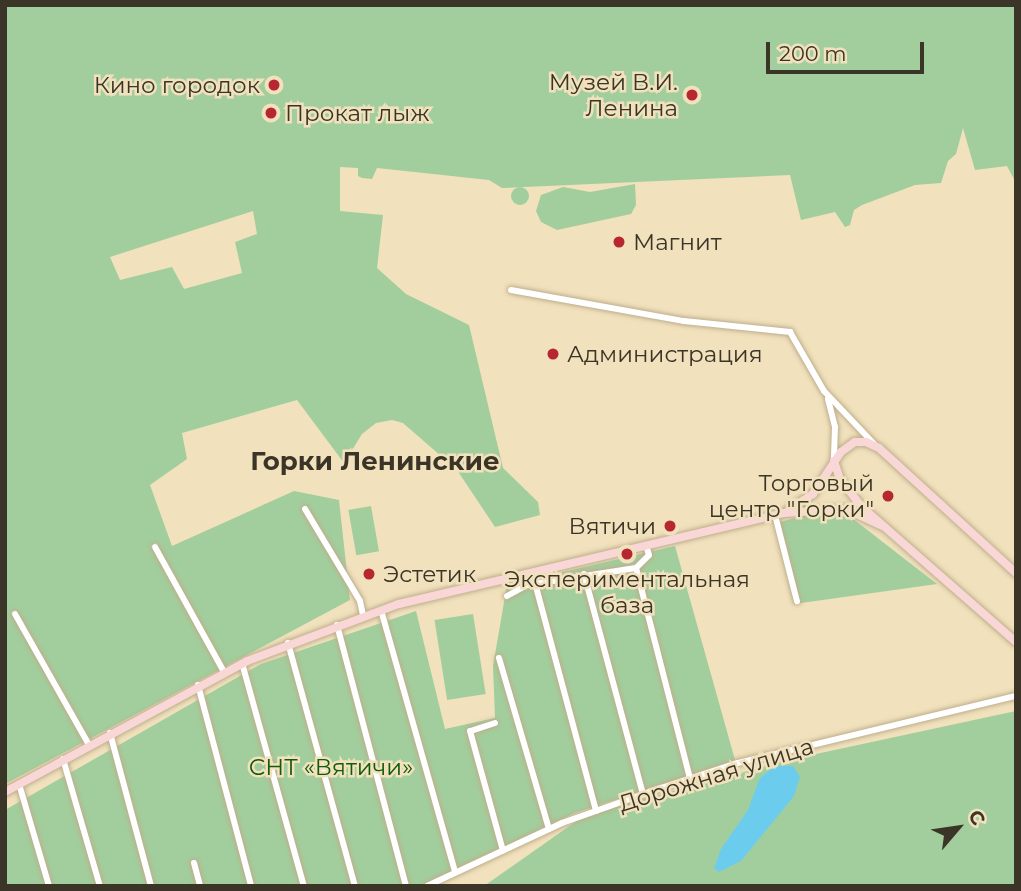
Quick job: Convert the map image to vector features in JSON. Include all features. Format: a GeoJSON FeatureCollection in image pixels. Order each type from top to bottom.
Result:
{"type":"FeatureCollection","features":[{"type":"Feature","properties":{"kind":"main road"},"geometry":{"type":"LineString","coordinates":[[779,514],[813,494],[834,461],[855,442],[879,448],[1016,573]]}},
{"type":"Feature","properties":{"kind":"main road"},"geometry":{"type":"LineString","coordinates":[[834,461],[849,493],[882,526],[1016,642]]}},
{"type":"Feature","properties":{"kind":"main road"},"geometry":{"type":"LineString","coordinates":[[5,792],[242,663],[363,615],[779,514],[846,509],[882,526]]}},
{"type":"Feature","properties":{"kind":"main road"},"geometry":{"type":"LineString","coordinates":[[1004,562],[1016,564]]}},
{"type":"Feature","properties":{"kind":"street"},"geometry":{"type":"LineString","coordinates":[[511,290],[684,321],[790,332],[824,391],[833,413],[834,461]]}},
{"type":"Feature","properties":{"kind":"street"},"geometry":{"type":"LineString","coordinates":[[824,391],[879,448]]}},
{"type":"Feature","properties":{"kind":"street"},"geometry":{"type":"LineString","coordinates":[[305,509],[360,601],[363,615]]}},
{"type":"Feature","properties":{"kind":"street"},"geometry":{"type":"LineString","coordinates":[[779,514],[796,601]]}},
{"type":"Feature","properties":{"kind":"street"},"geometry":{"type":"LineString","coordinates":[[507,596],[535,583],[636,568],[649,555],[646,545]]}},
{"type":"Feature","properties":{"kind":"street"},"geometry":{"type":"LineString","coordinates":[[155,547],[224,672]]}},
{"type":"Feature","properties":{"kind":"street"},"geometry":{"type":"LineString","coordinates":[[636,568],[690,779]]}},
{"type":"Feature","properties":{"kind":"street"},"geometry":{"type":"LineString","coordinates":[[584,574],[643,794]]}},
{"type":"Feature","properties":{"kind":"street"},"geometry":{"type":"LineString","coordinates":[[535,583],[596,811]]}},
{"type":"Feature","properties":{"kind":"street"},"geometry":{"type":"LineString","coordinates":[[381,610],[456,872]]}},
{"type":"Feature","properties":{"kind":"street"},"geometry":{"type":"LineString","coordinates":[[15,614],[89,745]]}},
{"type":"Feature","properties":{"kind":"street"},"geometry":{"type":"LineString","coordinates":[[337,625],[406,886]]}},
{"type":"Feature","properties":{"kind":"street"},"geometry":{"type":"LineString","coordinates":[[288,643],[355,886]]}},
{"type":"Feature","properties":{"kind":"street"},"geometry":{"type":"LineString","coordinates":[[499,658],[549,829]]}},
{"type":"Feature","properties":{"kind":"street"},"geometry":{"type":"LineString","coordinates":[[242,663],[304,886]]}},
{"type":"Feature","properties":{"kind":"street"},"geometry":{"type":"LineString","coordinates":[[198,685],[251,886]]}},
{"type":"Feature","properties":{"kind":"street","name":"Дорожная улица"},"geometry":{"type":"LineString","coordinates":[[427,886],[549,829],[643,794],[690,779],[1016,696]]}},
{"type":"Feature","properties":{"kind":"street"},"geometry":{"type":"LineString","coordinates":[[495,723],[470,731],[503,851]]}},
{"type":"Feature","properties":{"kind":"street"},"geometry":{"type":"LineString","coordinates":[[110,733],[151,886]]}},
{"type":"Feature","properties":{"kind":"street"},"geometry":{"type":"LineString","coordinates":[[63,759],[100,886]]}},
{"type":"Feature","properties":{"kind":"street"},"geometry":{"type":"LineString","coordinates":[[19,784],[49,886]]}},
{"type":"Feature","properties":{"kind":"street"},"geometry":{"type":"LineString","coordinates":[[194,863],[200,886]]}},
{"type":"Feature","properties":{"kind":"green space"},"geometry":{"type":"Polygon","coordinates":[[[5,5],[1016,5],[1016,183],[1007,166],[975,170],[963,128],[956,154],[948,161],[941,183],[915,185],[862,205],[854,210],[850,225],[845,227],[835,212],[801,220],[790,175],[502,188],[489,180],[377,168],[372,179],[362,178],[358,176],[358,168],[340,167],[340,211],[383,215],[377,268],[406,294],[469,325],[503,468],[538,502],[540,515],[495,527],[457,470],[403,423],[392,420],[376,423],[362,434],[344,463],[297,400],[182,433],[187,459],[150,485],[172,546],[294,491],[339,500],[350,600],[5,784],[5,5]],[[253,211],[110,257],[120,280],[172,267],[184,289],[242,273],[235,242],[257,234],[253,211]]]}},
{"type":"Feature","properties":{"kind":"green space"},"geometry":{"type":"Polygon","coordinates":[[[635,184],[636,205],[631,214],[557,230],[541,222],[536,211],[541,195],[563,187],[590,192],[635,184]]]}},
{"type":"Feature","properties":{"kind":"green space"},"geometry":{"type":"Polygon","coordinates":[[[520,187],[526,190],[529,196],[526,202],[520,205],[514,202],[511,196],[514,190],[520,187]]]}},
{"type":"Feature","properties":{"kind":"green space"},"geometry":{"type":"Polygon","coordinates":[[[371,506],[379,551],[356,555],[348,510],[371,506]]]}},
{"type":"Feature","properties":{"kind":"green space"},"geometry":{"type":"Polygon","coordinates":[[[818,512],[848,515],[937,584],[794,604],[776,523],[818,512]]]}},
{"type":"Feature","properties":{"kind":"green space","name":"СНТ «Вятичи»"},"geometry":{"type":"Polygon","coordinates":[[[675,546],[735,760],[575,813],[420,886],[5,886],[5,810],[261,664],[416,611],[445,729],[495,718],[493,666],[507,585],[675,546]]]}},
{"type":"Feature","properties":{"kind":"green space"},"geometry":{"type":"Polygon","coordinates":[[[473,614],[486,694],[447,700],[434,620],[473,614]]]}},
{"type":"Feature","properties":{"kind":"green space"},"geometry":{"type":"Polygon","coordinates":[[[1016,711],[1016,886],[484,886],[585,815],[788,760],[1016,711]]]}},
{"type":"Feature","properties":{"kind":"water"},"geometry":{"type":"Polygon","coordinates":[[[775,766],[793,766],[800,777],[794,796],[741,861],[719,872],[714,868],[721,849],[748,810],[760,778],[775,766]]]}},
{"type":"Feature","properties":{"kind":"place","name":"Кино городок"},"geometry":{"type":"Point","coordinates":[274,85]}},
{"type":"Feature","properties":{"kind":"place","name":"Музей В.И. Ленина"},"geometry":{"type":"Point","coordinates":[692,95]}},
{"type":"Feature","properties":{"kind":"place","name":"Прокат лыж"},"geometry":{"type":"Point","coordinates":[271,113]}},
{"type":"Feature","properties":{"kind":"place","name":"Магнит"},"geometry":{"type":"Point","coordinates":[619,242]}},
{"type":"Feature","properties":{"kind":"place","name":"Администрация"},"geometry":{"type":"Point","coordinates":[553,354]}},
{"type":"Feature","properties":{"kind":"place","name":"Торговый центр \"Горки\""},"geometry":{"type":"Point","coordinates":[888,496]}},
{"type":"Feature","properties":{"kind":"place","name":"Вятичи"},"geometry":{"type":"Point","coordinates":[670,526]}},
{"type":"Feature","properties":{"kind":"place","name":"Экспериментальная база"},"geometry":{"type":"Point","coordinates":[627,554]}},
{"type":"Feature","properties":{"kind":"place","name":"Эстетик"},"geometry":{"type":"Point","coordinates":[369,574]}},
{"type":"Feature","properties":{"kind":"district","name":"Горки Ленинские"},"geometry":{"type":"Point","coordinates":[375,462]}}]}
